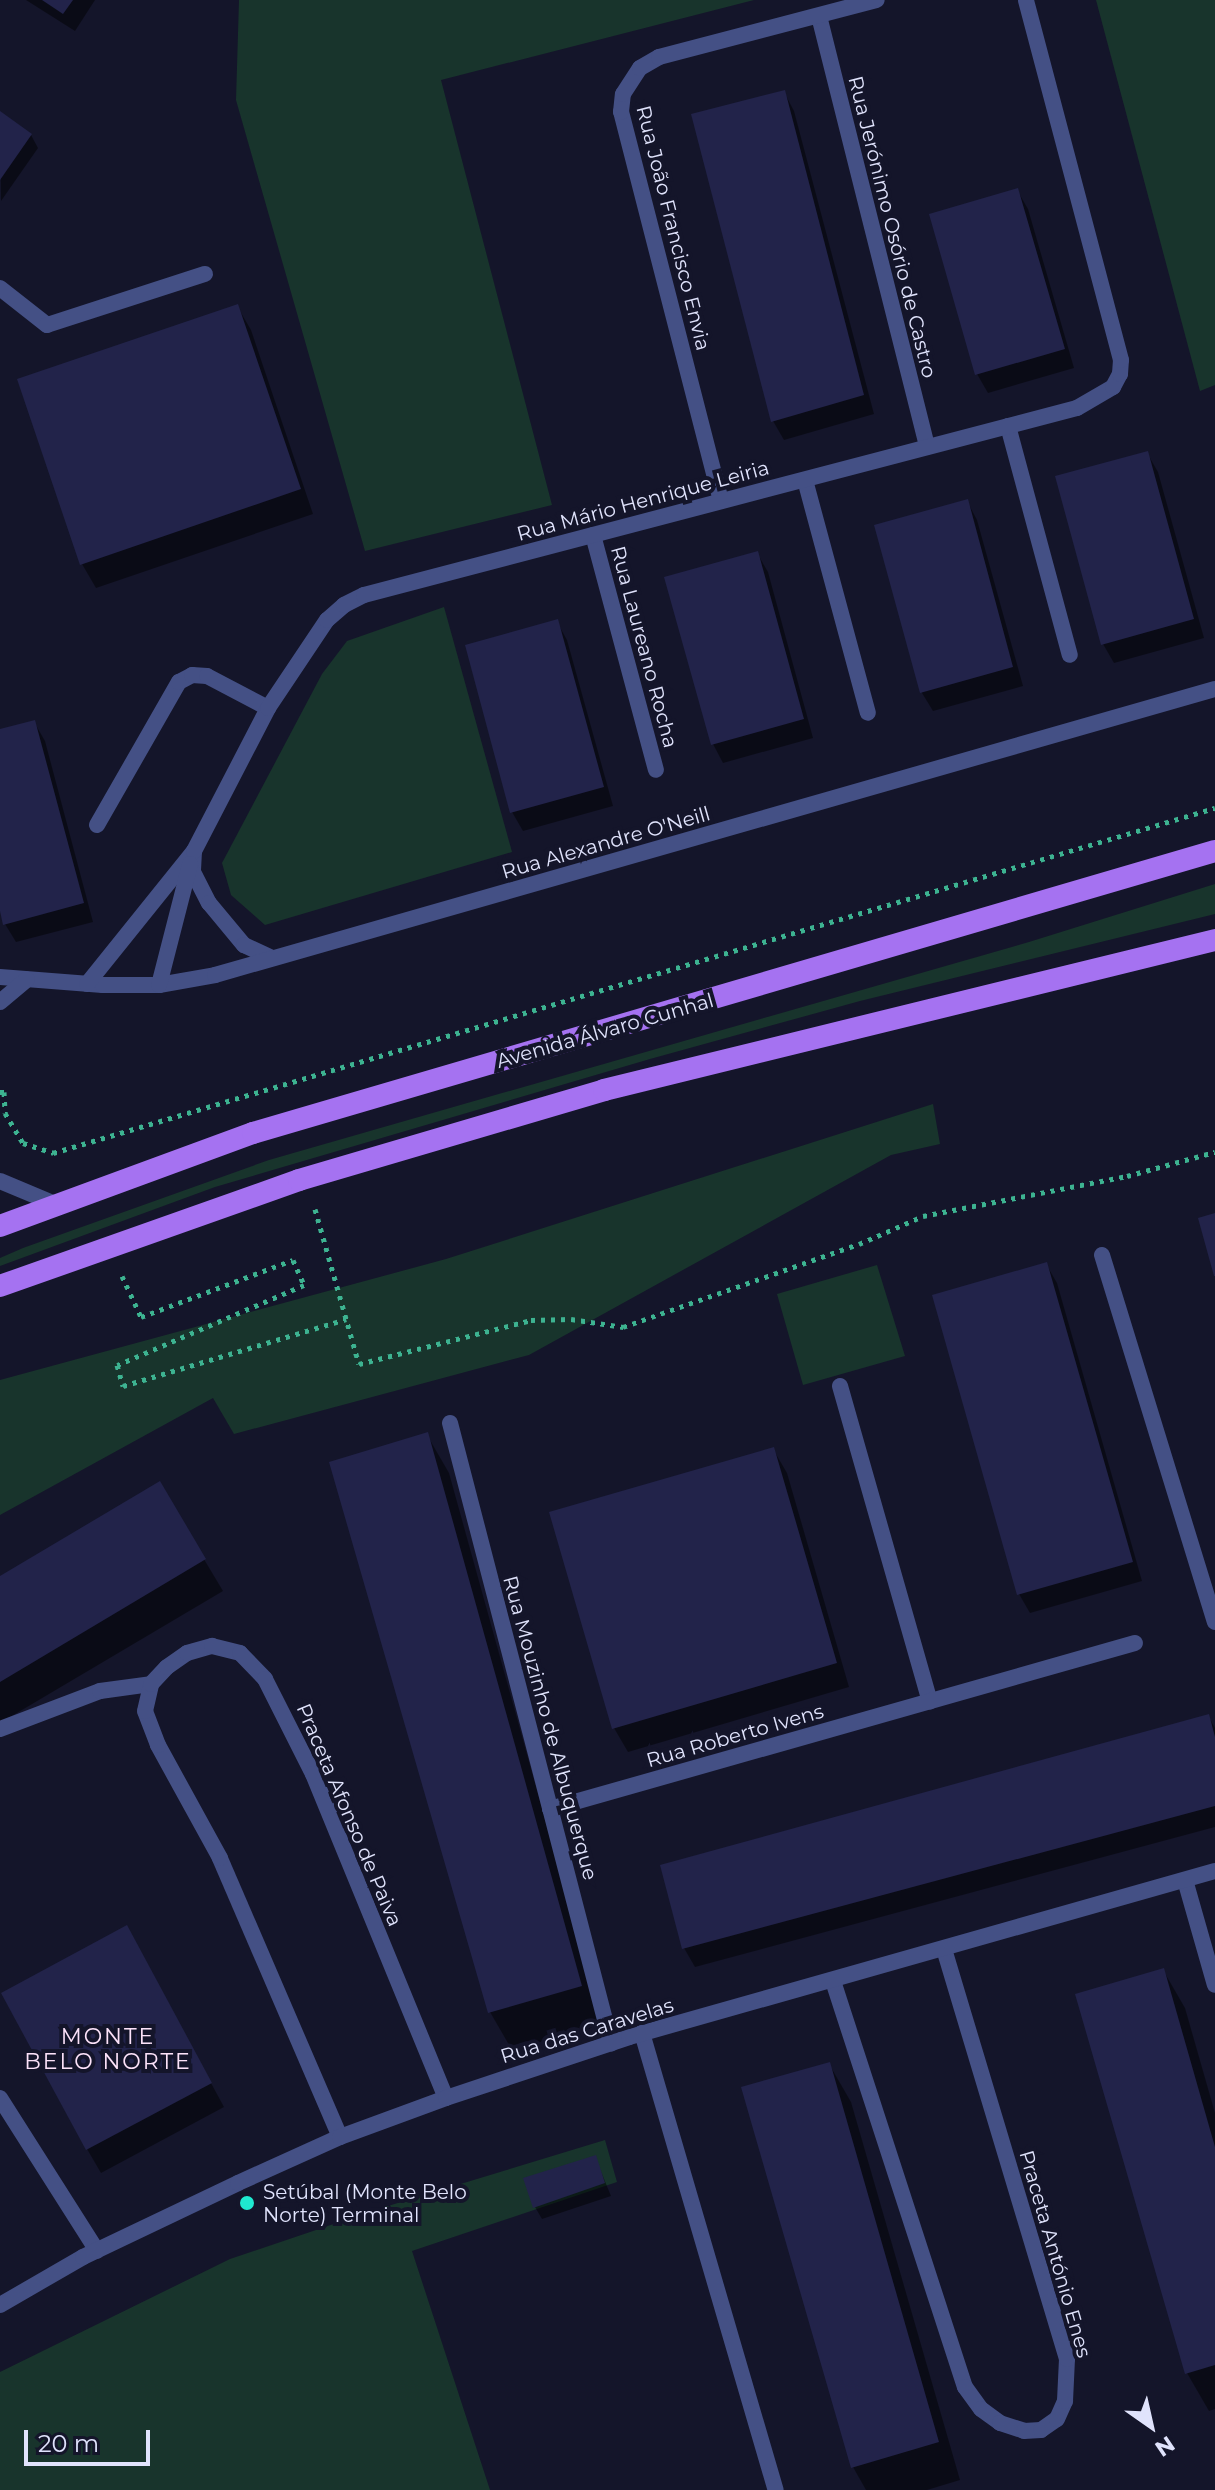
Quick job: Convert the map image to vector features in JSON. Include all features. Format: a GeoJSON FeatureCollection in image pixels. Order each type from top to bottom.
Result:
{"type":"FeatureCollection","features":[{"type":"Feature","properties":{"kind":"main road","name":"Avenida Álvaro Cunhal"},"geometry":{"type":"LineString","coordinates":[[0,1226],[253,1133],[1215,851]]}},
{"type":"Feature","properties":{"kind":"main road"},"geometry":{"type":"LineString","coordinates":[[0,1286],[299,1180],[604,1090],[1215,940]]}},
{"type":"Feature","properties":{"kind":"street","name":"Rua João Francisco Envia"},"geometry":{"type":"LineString","coordinates":[[721,501],[621,102],[633,76],[659,57],[877,0]]}},
{"type":"Feature","properties":{"kind":"street","name":"Rua Mário Henrique Leiria"},"geometry":{"type":"LineString","coordinates":[[87,984],[194,851],[268,708],[327,620],[344,605],[364,595],[1077,408],[1113,387],[1120,374],[1121,360],[1026,0]]}},
{"type":"Feature","properties":{"kind":"street","name":"Rua Jerónimo Osório de Castro"},"geometry":{"type":"LineString","coordinates":[[819,16],[927,447]]}},
{"type":"Feature","properties":{"kind":"street"},"geometry":{"type":"LineString","coordinates":[[0,288],[47,325],[205,274]]}},
{"type":"Feature","properties":{"kind":"street"},"geometry":{"type":"LineString","coordinates":[[1008,426],[1070,655]]}},
{"type":"Feature","properties":{"kind":"street"},"geometry":{"type":"LineString","coordinates":[[805,480],[868,713]]}},
{"type":"Feature","properties":{"kind":"street","name":"Rua Laureano Rocha"},"geometry":{"type":"LineString","coordinates":[[593,535],[656,770]]}},
{"type":"Feature","properties":{"kind":"street"},"geometry":{"type":"LineString","coordinates":[[97,825],[179,682],[192,675],[207,676],[268,708]]}},
{"type":"Feature","properties":{"kind":"street","name":"Rua Alexandre O'Neill"},"geometry":{"type":"LineString","coordinates":[[0,977],[87,984],[159,985],[215,975],[1215,689]]}},
{"type":"Feature","properties":{"kind":"street","name":"Rua Mário Henrique Leiria"},"geometry":{"type":"LineString","coordinates":[[159,985],[194,851]]}},
{"type":"Feature","properties":{"kind":"street"},"geometry":{"type":"LineString","coordinates":[[194,851],[193,872],[209,903],[244,945],[274,958]]}},
{"type":"Feature","properties":{"kind":"street"},"geometry":{"type":"LineString","coordinates":[[0,1002],[27,979]]}},
{"type":"Feature","properties":{"kind":"street"},"geometry":{"type":"LineString","coordinates":[[0,1181],[55,1204]]}},
{"type":"Feature","properties":{"kind":"street"},"geometry":{"type":"LineString","coordinates":[[1102,1255],[1215,1622]]}},
{"type":"Feature","properties":{"kind":"street"},"geometry":{"type":"LineString","coordinates":[[840,1386],[930,1701]]}},
{"type":"Feature","properties":{"kind":"street","name":"Rua Mouzinho de Albuquerque"},"geometry":{"type":"LineString","coordinates":[[450,1423],[611,2043]]}},
{"type":"Feature","properties":{"kind":"street","name":"Rua Roberto Ivens"},"geometry":{"type":"LineString","coordinates":[[550,1809],[1135,1643]]}},
{"type":"Feature","properties":{"kind":"street","name":"Praceta Afonso de Paiva"},"geometry":{"type":"LineString","coordinates":[[151,1684],[167,1667],[187,1653],[212,1646],[240,1653],[265,1679],[313,1774],[446,2098]]}},
{"type":"Feature","properties":{"kind":"street"},"geometry":{"type":"LineString","coordinates":[[0,1729],[100,1691],[151,1684],[145,1711],[158,1745],[220,1858],[340,2137]]}},
{"type":"Feature","properties":{"kind":"street","name":"Rua das Caravelas"},"geometry":{"type":"LineString","coordinates":[[2,2301],[97,2251],[340,2137],[446,2098],[642,2033],[1215,1871]]}},
{"type":"Feature","properties":{"kind":"street"},"geometry":{"type":"LineString","coordinates":[[1185,1880],[1215,1985]]}},
{"type":"Feature","properties":{"kind":"street","name":"Praceta António Enes"},"geometry":{"type":"LineString","coordinates":[[833,1981],[965,2387],[981,2409],[1000,2423],[1024,2431],[1041,2430],[1053,2424],[1061,2413],[1068,2387],[1067,2359],[944,1949]]}},
{"type":"Feature","properties":{"kind":"street"},"geometry":{"type":"LineString","coordinates":[[642,2033],[776,2490]]}},
{"type":"Feature","properties":{"kind":"street"},"geometry":{"type":"LineString","coordinates":[[0,2098],[97,2251]]}},
{"type":"Feature","properties":{"kind":"path"},"geometry":{"type":"LineString","coordinates":[[0,1092],[4,1092],[5,1113],[23,1143],[53,1153],[1215,808]]}},
{"type":"Feature","properties":{"kind":"path"},"geometry":{"type":"LineString","coordinates":[[315,1209],[359,1364],[531,1320],[571,1319],[623,1327],[859,1244],[923,1216],[1127,1176],[1215,1152]]}},
{"type":"Feature","properties":{"kind":"path"},"geometry":{"type":"LineString","coordinates":[[122,1275],[141,1317],[293,1260],[304,1285],[117,1365],[123,1386],[346,1319]]}},
{"type":"Feature","properties":{"kind":"green space"},"geometry":{"type":"Polygon","coordinates":[[[239,0],[754,0],[441,80],[552,505],[365,551],[236,100],[239,0]]]}},
{"type":"Feature","properties":{"kind":"green space"},"geometry":{"type":"Polygon","coordinates":[[[1096,0],[1215,0],[1215,385],[1200,391],[1096,0]]]}},
{"type":"Feature","properties":{"kind":"green space"},"geometry":{"type":"Polygon","coordinates":[[[444,607],[512,852],[265,925],[231,895],[222,863],[322,674],[347,641],[444,607]]]}},
{"type":"Feature","properties":{"kind":"green space"},"geometry":{"type":"Polygon","coordinates":[[[1215,884],[1215,914],[860,1001],[650,1059],[215,1187],[0,1266],[0,1258],[23,1248],[269,1160],[1029,942],[1215,884]]]}},
{"type":"Feature","properties":{"kind":"green space"},"geometry":{"type":"Polygon","coordinates":[[[933,1104],[940,1144],[891,1155],[529,1355],[234,1434],[213,1398],[0,1515],[0,1380],[446,1259],[933,1104]]]}},
{"type":"Feature","properties":{"kind":"green space"},"geometry":{"type":"Polygon","coordinates":[[[877,1265],[905,1356],[803,1385],[777,1294],[877,1265]]]}},
{"type":"Feature","properties":{"kind":"green space"},"geometry":{"type":"Polygon","coordinates":[[[605,2140],[617,2182],[412,2251],[490,2490],[0,2490],[0,2372],[230,2259],[378,2209],[605,2140]]]}},
{"type":"Feature","properties":{"kind":"building"},"geometry":{"type":"Polygon","coordinates":[[[42,0],[73,0],[63,14],[42,0]]]}},
{"type":"Feature","properties":{"kind":"building"},"geometry":{"type":"Polygon","coordinates":[[[785,90],[864,395],[771,422],[691,114],[785,90]]]}},
{"type":"Feature","properties":{"kind":"building"},"geometry":{"type":"Polygon","coordinates":[[[0,111],[32,134],[0,180],[0,111]]]}},
{"type":"Feature","properties":{"kind":"building"},"geometry":{"type":"Polygon","coordinates":[[[1018,188],[1065,349],[975,375],[929,214],[1018,188]]]}},
{"type":"Feature","properties":{"kind":"building"},"geometry":{"type":"Polygon","coordinates":[[[238,304],[301,489],[80,565],[17,379],[238,304]]]}},
{"type":"Feature","properties":{"kind":"building"},"geometry":{"type":"Polygon","coordinates":[[[1148,451],[1194,619],[1101,645],[1055,476],[1148,451]]]}},
{"type":"Feature","properties":{"kind":"building"},"geometry":{"type":"Polygon","coordinates":[[[968,499],[1013,667],[920,693],[874,525],[968,499]]]}},
{"type":"Feature","properties":{"kind":"building"},"geometry":{"type":"Polygon","coordinates":[[[758,551],[804,719],[711,745],[664,577],[758,551]]]}},
{"type":"Feature","properties":{"kind":"building"},"geometry":{"type":"Polygon","coordinates":[[[558,619],[604,787],[510,813],[465,645],[558,619]]]}},
{"type":"Feature","properties":{"kind":"building"},"geometry":{"type":"Polygon","coordinates":[[[35,720],[84,903],[3,925],[0,911],[0,729],[35,720]]]}},
{"type":"Feature","properties":{"kind":"building"},"geometry":{"type":"Polygon","coordinates":[[[1215,1213],[1215,1276],[1214,1276],[1198,1218],[1215,1213]]]}},
{"type":"Feature","properties":{"kind":"building"},"geometry":{"type":"Polygon","coordinates":[[[1047,1262],[1133,1562],[1017,1595],[932,1295],[1047,1262]]]}},
{"type":"Feature","properties":{"kind":"building"},"geometry":{"type":"Polygon","coordinates":[[[428,1432],[582,1986],[488,2013],[329,1462],[428,1432]]]}},
{"type":"Feature","properties":{"kind":"building"},"geometry":{"type":"Polygon","coordinates":[[[774,1447],[837,1663],[612,1729],[549,1512],[774,1447]]]}},
{"type":"Feature","properties":{"kind":"building"},"geometry":{"type":"Polygon","coordinates":[[[160,1481],[206,1559],[0,1682],[0,1576],[160,1481]]]}},
{"type":"Feature","properties":{"kind":"building"},"geometry":{"type":"Polygon","coordinates":[[[1209,1714],[1215,1737],[1215,1806],[682,1949],[660,1865],[1209,1714]]]}},
{"type":"Feature","properties":{"kind":"building"},"geometry":{"type":"Polygon","coordinates":[[[127,1925],[212,2083],[86,2150],[1,1993],[127,1925]]]}},
{"type":"Feature","properties":{"kind":"building"},"geometry":{"type":"Polygon","coordinates":[[[1164,1968],[1215,2147],[1215,2365],[1185,2374],[1075,1994],[1164,1968]]]}},
{"type":"Feature","properties":{"kind":"building"},"geometry":{"type":"Polygon","coordinates":[[[830,2062],[939,2442],[851,2468],[741,2087],[830,2062]]]}},
{"type":"Feature","properties":{"kind":"building"},"geometry":{"type":"Polygon","coordinates":[[[596,2155],[605,2183],[533,2208],[523,2178],[596,2155]]]}},
{"type":"Feature","properties":{"kind":"place","name":"Setúbal (Monte Belo Norte) Terminal"},"geometry":{"type":"Point","coordinates":[247,2203]}},
{"type":"Feature","properties":{"kind":"district","name":"MONTE BELO NORTE"},"geometry":{"type":"Point","coordinates":[108,2048]}}]}
